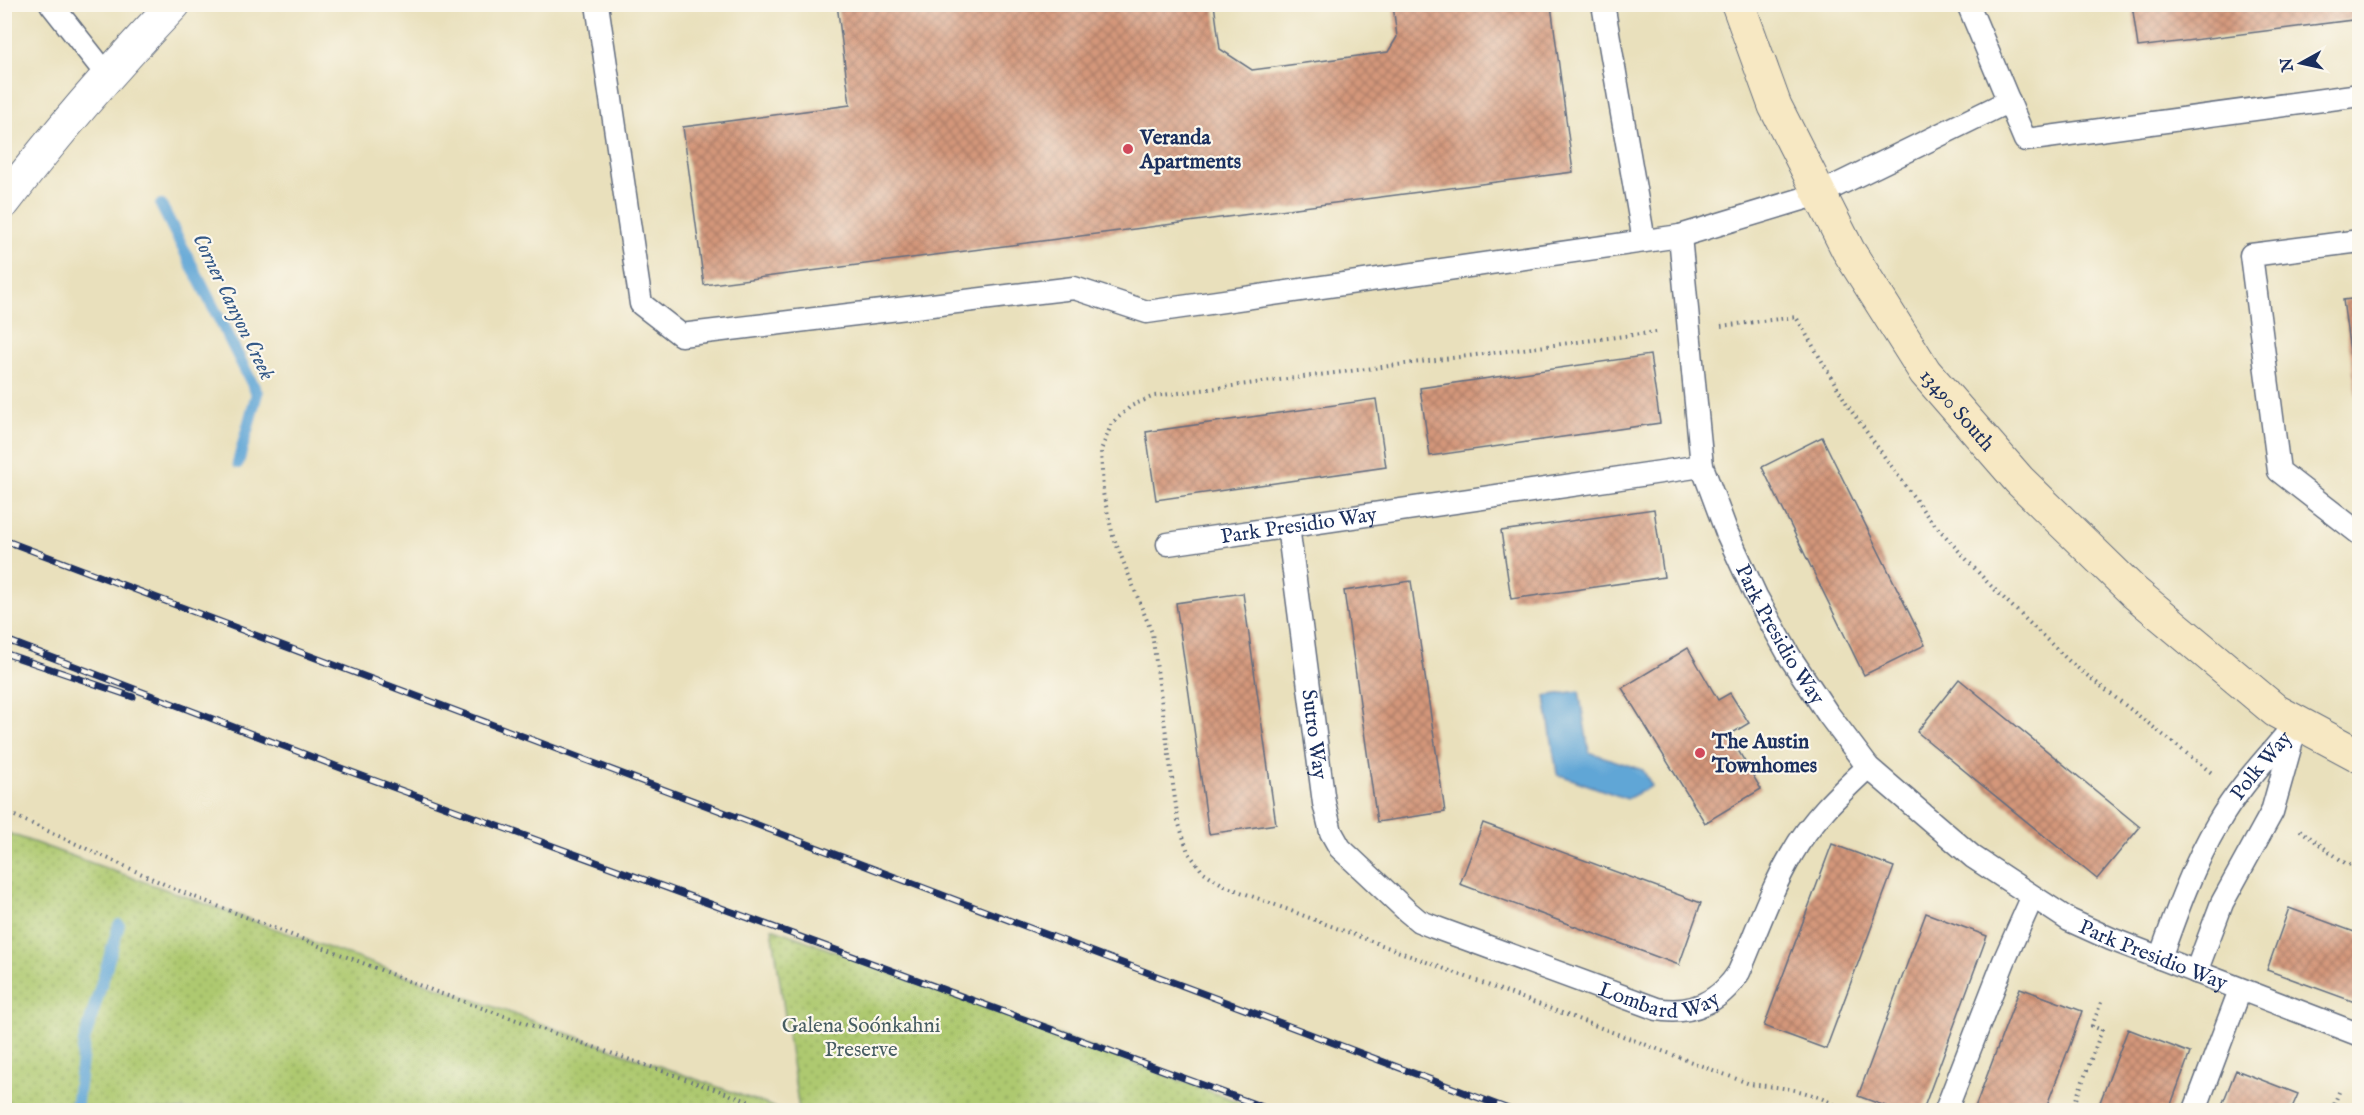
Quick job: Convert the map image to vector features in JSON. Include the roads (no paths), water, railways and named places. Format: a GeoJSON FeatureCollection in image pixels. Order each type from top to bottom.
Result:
{"type":"FeatureCollection","features":[{"type":"Feature","properties":{"kind":"main road","name":"13490 South"},"geometry":{"type":"LineString","coordinates":[[1738,4],[1775,106],[1819,194],[1848,250],[1925,372],[2019,480],[2135,593],[2276,711],[2360,756]]}},
{"type":"Feature","properties":{"kind":"street"},"geometry":{"type":"LineString","coordinates":[[4,202],[48,144],[107,75],[174,4]]}},
{"type":"Feature","properties":{"kind":"lane"},"geometry":{"type":"LineString","coordinates":[[51,4],[107,75]]}},
{"type":"Feature","properties":{"kind":"lane"},"geometry":{"type":"LineString","coordinates":[[597,4],[641,304],[681,334],[1074,288],[1147,312],[1680,236],[1819,194],[2009,101]]}},
{"type":"Feature","properties":{"kind":"lane"},"geometry":{"type":"LineString","coordinates":[[1603,4],[1644,241]]}},
{"type":"Feature","properties":{"kind":"lane"},"geometry":{"type":"LineString","coordinates":[[1968,4],[2025,140],[2360,95]]}},
{"type":"Feature","properties":{"kind":"lane"},"geometry":{"type":"LineString","coordinates":[[1680,236],[1702,466]]}},
{"type":"Feature","properties":{"kind":"lane"},"geometry":{"type":"LineString","coordinates":[[2360,241],[2251,255],[2279,471],[2360,534]]}},
{"type":"Feature","properties":{"kind":"lane","name":"Park Presidio Way"},"geometry":{"type":"LineString","coordinates":[[1168,544],[1702,466],[1727,533],[1790,657],[1821,705],[1868,767],[1973,857],[2032,898],[2090,930],[2360,1035]]}},
{"type":"Feature","properties":{"kind":"lane","name":"Sutro Way"},"geometry":{"type":"LineString","coordinates":[[1288,526],[1327,818],[1340,848],[1407,912]]}},
{"type":"Feature","properties":{"kind":"lane","name":"Polk Way"},"geometry":{"type":"LineString","coordinates":[[2160,958],[2201,856],[2218,823],[2239,792],[2297,722]]}},
{"type":"Feature","properties":{"kind":"lane","name":"Polk Way"},"geometry":{"type":"LineString","coordinates":[[2196,972],[2222,903],[2272,812],[2297,722]]}},
{"type":"Feature","properties":{"kind":"lane","name":"Lombard Way"},"geometry":{"type":"LineString","coordinates":[[1407,912],[1419,921],[1434,927],[1657,1009],[1672,1011],[1693,1008],[1716,998],[1730,987],[1739,972],[1792,853],[1812,824],[1868,767]]}},
{"type":"Feature","properties":{"kind":"lane"},"geometry":{"type":"LineString","coordinates":[[1946,1110],[2004,961],[2032,898]]}},
{"type":"Feature","properties":{"kind":"lane"},"geometry":{"type":"LineString","coordinates":[[2194,1110],[2240,990]]}},
{"type":"Feature","properties":{"kind":"water"},"geometry":{"type":"Polygon","coordinates":[[[1579,691],[1589,752],[1643,770],[1652,786],[1627,799],[1557,774],[1545,696],[1579,691]]]}},
{"type":"Feature","properties":{"kind":"waterway","name":"Corner Canyon Creek"},"geometry":{"type":"LineString","coordinates":[[161,205],[257,393],[238,463]]}},
{"type":"Feature","properties":{"kind":"waterway","name":"Corner Canyon Creek"},"geometry":{"type":"LineString","coordinates":[[76,1110],[84,1042],[119,925]]}},
{"type":"Feature","properties":{"kind":"railway"},"geometry":{"type":"LineString","coordinates":[[4,540],[1511,1110]]}},
{"type":"Feature","properties":{"kind":"railway"},"geometry":{"type":"LineString","coordinates":[[4,639],[346,770],[1271,1110]]}},
{"type":"Feature","properties":{"kind":"railway"},"geometry":{"type":"LineString","coordinates":[[4,653],[133,697]]}},
{"type":"Feature","properties":{"kind":"place","name":"Veranda Apartments"},"geometry":{"type":"Point","coordinates":[1128,149]}},
{"type":"Feature","properties":{"kind":"place","name":"The Austin Townhomes"},"geometry":{"type":"Point","coordinates":[1700,753]}},
{"type":"Feature","properties":{"kind":"park label","name":"Galena Soónkahni Preserve"},"geometry":{"type":"Point","coordinates":[861,1037]}}]}
